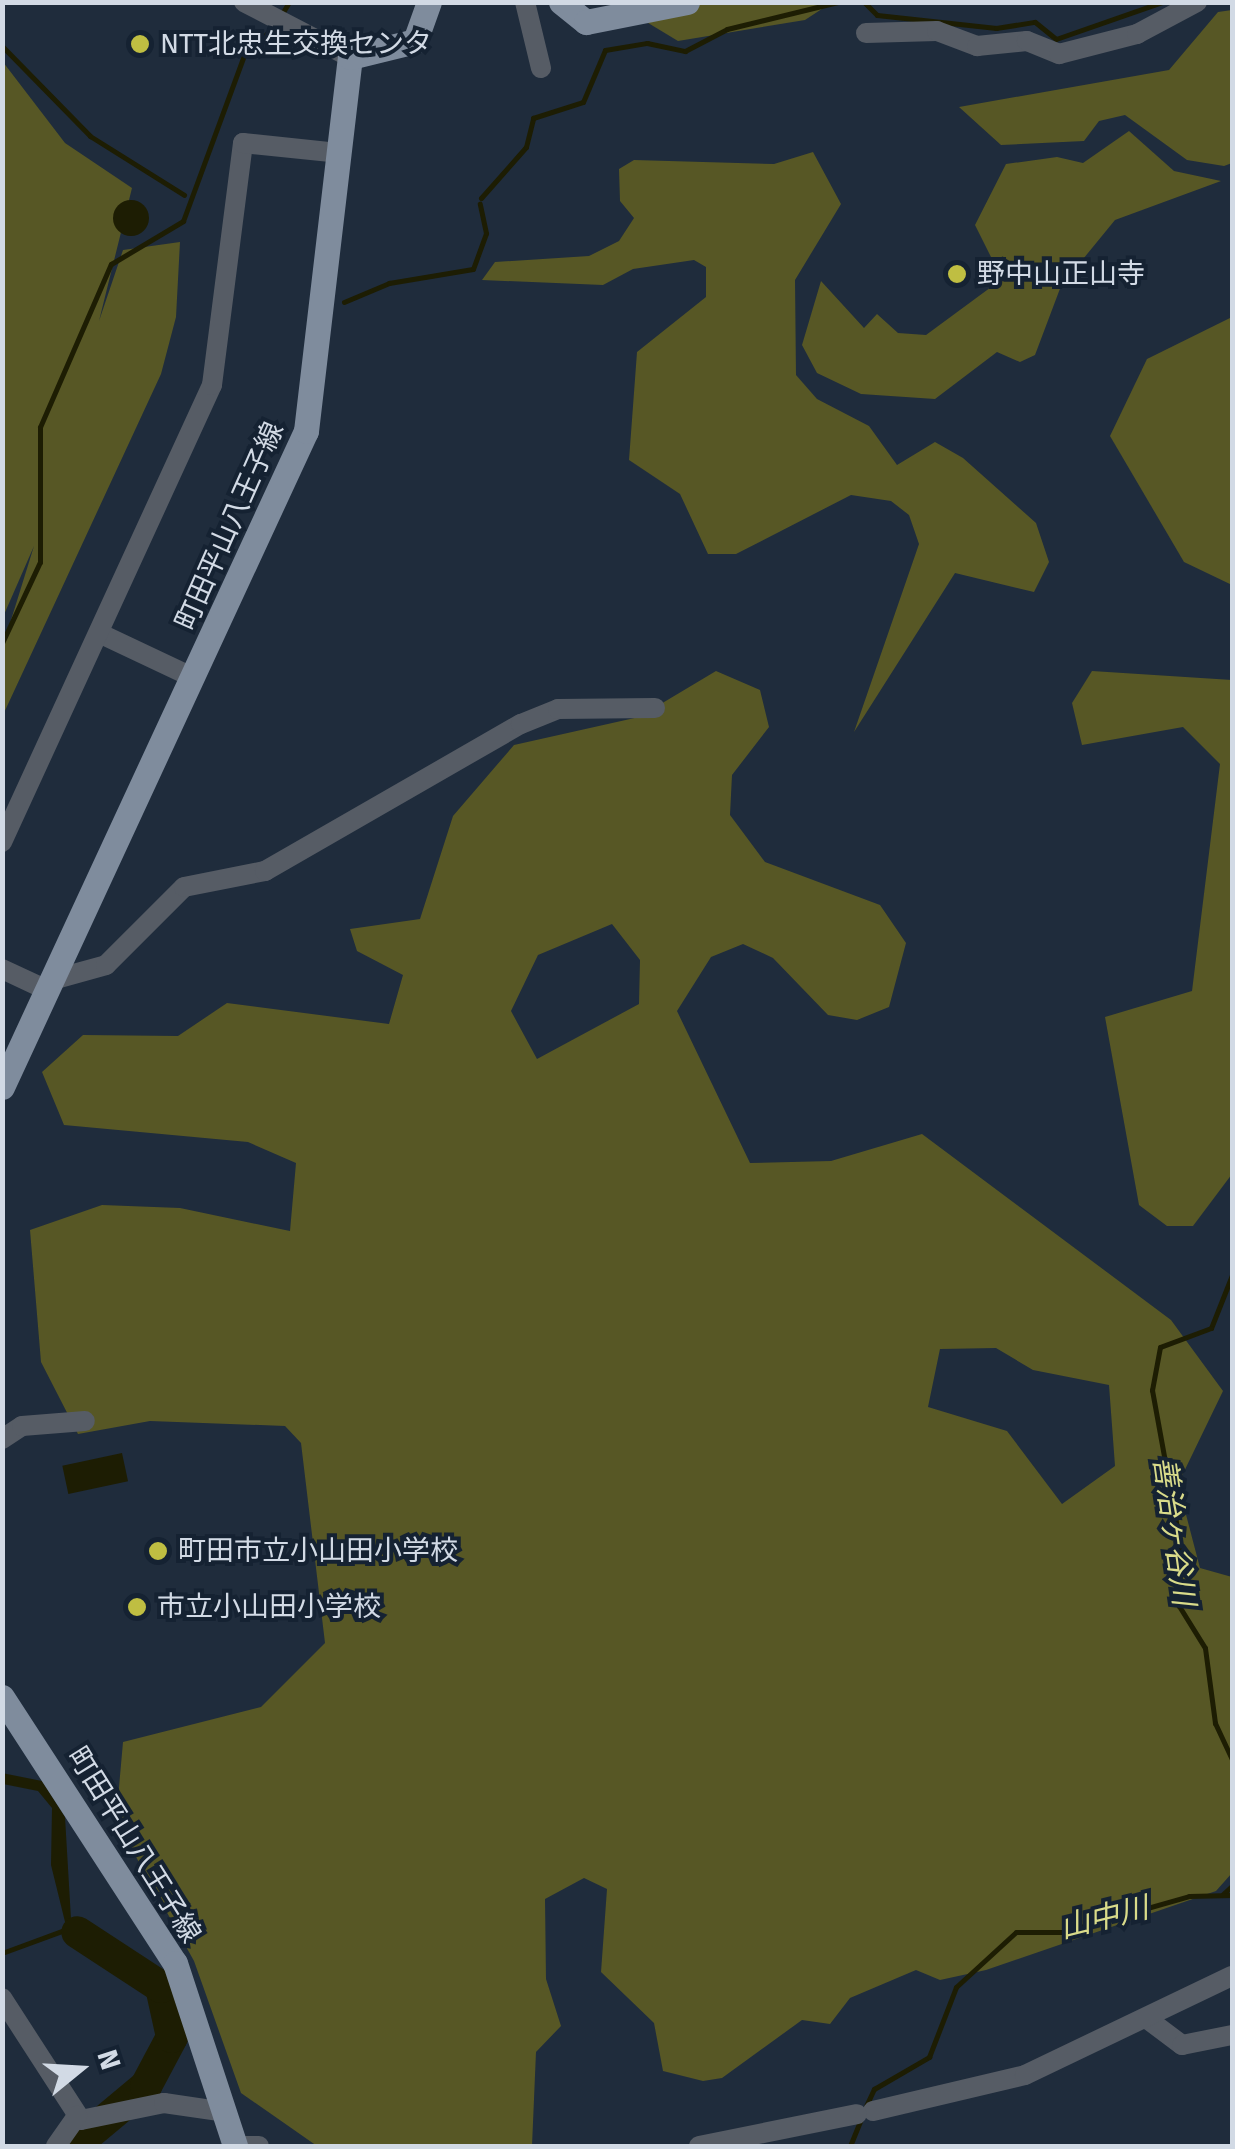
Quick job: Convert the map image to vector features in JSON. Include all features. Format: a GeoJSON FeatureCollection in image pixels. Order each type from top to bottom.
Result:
{"type":"FeatureCollection","features":[{"type":"Feature","properties":{"kind":"main road"},"geometry":{"type":"LineString","coordinates":[[350,57],[415,42],[429,2]]}},
{"type":"Feature","properties":{"kind":"main road"},"geometry":{"type":"LineString","coordinates":[[561,2],[586,22],[687,2]]}},
{"type":"Feature","properties":{"kind":"main road","name":"町田平山八王子線"},"geometry":{"type":"LineString","coordinates":[[2,1087],[194,678],[314,404],[350,57]]}},
{"type":"Feature","properties":{"kind":"main road","name":"町田平山八王子線"},"geometry":{"type":"LineString","coordinates":[[2,1698],[155,1926],[198,2016],[238,2146]]}},
{"type":"Feature","properties":{"kind":"street"},"geometry":{"type":"LineString","coordinates":[[244,2],[350,57]]}},
{"type":"Feature","properties":{"kind":"street"},"geometry":{"type":"LineString","coordinates":[[525,2],[541,68]]}},
{"type":"Feature","properties":{"kind":"street"},"geometry":{"type":"LineString","coordinates":[[866,33],[937,31],[977,46],[1027,40],[1059,54],[1137,34],[1197,2]]}},
{"type":"Feature","properties":{"kind":"street"},"geometry":{"type":"LineString","coordinates":[[2,842],[212,386],[243,143],[340,153]]}},
{"type":"Feature","properties":{"kind":"street"},"geometry":{"type":"LineString","coordinates":[[101,634],[194,678]]}},
{"type":"Feature","properties":{"kind":"street"},"geometry":{"type":"LineString","coordinates":[[2,969],[49,985],[106,966],[184,888],[266,871],[521,724],[558,708],[655,708]]}},
{"type":"Feature","properties":{"kind":"street"},"geometry":{"type":"LineString","coordinates":[[2,1439],[22,1426],[84,1420]]}},
{"type":"Feature","properties":{"kind":"street"},"geometry":{"type":"LineString","coordinates":[[699,2146],[866,2113],[1043,2068],[1232,1976]]}},
{"type":"Feature","properties":{"kind":"street"},"geometry":{"type":"LineString","coordinates":[[2,1998],[79,2118]]}},
{"type":"Feature","properties":{"kind":"street"},"geometry":{"type":"LineString","coordinates":[[1146,2018],[1182,2045],[1232,2036]]}},
{"type":"Feature","properties":{"kind":"street"},"geometry":{"type":"LineString","coordinates":[[56,2146],[79,2118],[119,2116],[164,2104],[226,2112]]}},
{"type":"Feature","properties":{"kind":"street"},"geometry":{"type":"LineString","coordinates":[[238,2146],[259,2146]]}},
{"type":"Feature","properties":{"kind":"shaded area"},"geometry":{"type":"Polygon","coordinates":[[[615,3],[831,3],[805,20],[678,41],[615,3]]]}},
{"type":"Feature","properties":{"kind":"shaded area"},"geometry":{"type":"Polygon","coordinates":[[[1232,10],[1232,163],[1224,166],[1187,160],[1125,115],[1099,121],[1084,141],[1001,145],[959,107],[1169,70],[1218,12],[1232,10]]]}},
{"type":"Feature","properties":{"kind":"shaded area"},"geometry":{"type":"Polygon","coordinates":[[[3,62],[65,143],[132,188],[99,321],[123,250],[180,242],[176,317],[161,374],[3,715],[2,649],[34,546],[3,617],[3,62]]]}},
{"type":"Feature","properties":{"kind":"shaded area"},"geometry":{"type":"Polygon","coordinates":[[[1129,131],[1174,171],[1221,181],[1115,220],[1061,286],[1035,355],[1020,362],[997,352],[935,399],[861,394],[817,373],[802,345],[821,281],[864,328],[877,314],[898,333],[926,335],[1002,279],[975,225],[1006,164],[1057,157],[1083,163],[1129,131]]]}},
{"type":"Feature","properties":{"kind":"shaded area"},"geometry":{"type":"Polygon","coordinates":[[[813,152],[841,204],[795,280],[796,375],[817,399],[869,426],[897,465],[935,442],[963,458],[1036,523],[1049,562],[1034,592],[955,573],[854,732],[919,544],[909,515],[891,501],[851,495],[736,554],[708,554],[680,494],[629,460],[637,352],[706,297],[706,267],[694,260],[633,269],[603,285],[482,280],[495,262],[589,256],[619,241],[634,218],[620,201],[619,169],[634,160],[774,164],[813,152]]]}},
{"type":"Feature","properties":{"kind":"shaded area"},"geometry":{"type":"Polygon","coordinates":[[[131,200],[144,205],[149,218],[144,231],[131,236],[118,231],[113,218],[118,205],[131,200]]]}},
{"type":"Feature","properties":{"kind":"shaded area"},"geometry":{"type":"Polygon","coordinates":[[[1232,317],[1232,585],[1184,562],[1110,436],[1147,359],[1232,317]]]}},
{"type":"Feature","properties":{"kind":"shaded area"},"geometry":{"type":"Polygon","coordinates":[[[716,671],[760,690],[769,727],[732,775],[730,815],[765,862],[880,905],[906,943],[889,1007],[857,1020],[828,1015],[773,958],[743,944],[711,957],[677,1011],[750,1163],[831,1161],[922,1134],[1171,1320],[1223,1391],[1178,1484],[1200,1568],[1232,1577],[1232,1873],[1216,1891],[986,1970],[940,1980],[916,1970],[850,1998],[830,2024],[802,2020],[722,2078],[703,2081],[663,2071],[654,2023],[601,1972],[607,1889],[584,1878],[545,1899],[546,1979],[561,2026],[536,2052],[532,2146],[317,2146],[241,2093],[194,1961],[116,1821],[123,1742],[261,1707],[325,1643],[301,1443],[285,1426],[150,1421],[78,1434],[41,1362],[30,1230],[102,1205],[180,1208],[290,1231],[296,1163],[248,1142],[64,1125],[42,1072],[83,1035],[178,1036],[227,1003],[389,1024],[403,975],[357,951],[350,929],[420,919],[453,816],[514,745],[639,717],[716,671]],[[612,924],[538,955],[511,1011],[537,1059],[639,1004],[640,960],[612,924]],[[996,1348],[940,1349],[928,1407],[1007,1431],[1062,1504],[1115,1466],[1109,1385],[1033,1370],[996,1348]]]}},
{"type":"Feature","properties":{"kind":"shaded area"},"geometry":{"type":"Polygon","coordinates":[[[1092,671],[1232,680],[1232,1174],[1193,1226],[1167,1226],[1139,1205],[1105,1017],[1192,991],[1220,764],[1183,727],[1082,745],[1072,703],[1092,671]]]}},
{"type":"Feature","properties":{"kind":"shaded area"},"geometry":{"type":"Polygon","coordinates":[[[122,1453],[128,1481],[68,1494],[62,1466],[122,1453]]]}},
{"type":"Feature","properties":{"kind":"shaded area"},"geometry":{"type":"Polygon","coordinates":[[[2,1773],[42,1781],[65,1817],[71,1919],[173,1999],[183,2025],[161,2080],[79,2146],[66,2146],[96,2112],[153,2079],[175,2034],[153,1993],[68,1934],[51,1865],[52,1808],[38,1791],[3,1784],[2,1773]]]}},
{"type":"Feature","properties":{"kind":"waterway"},"geometry":{"type":"LineString","coordinates":[[283,12],[289,2]]}},
{"type":"Feature","properties":{"kind":"waterway"},"geometry":{"type":"LineString","coordinates":[[481,198],[526,147],[533,118],[583,102],[605,50],[647,43],[685,51],[727,29],[838,2]]}},
{"type":"Feature","properties":{"kind":"waterway"},"geometry":{"type":"LineString","coordinates":[[864,2],[877,15],[996,28],[1035,22],[1056,39],[1162,2]]}},
{"type":"Feature","properties":{"kind":"waterway"},"geometry":{"type":"LineString","coordinates":[[2,643],[40,562],[40,427],[111,264],[183,221],[244,55],[271,30]]}},
{"type":"Feature","properties":{"kind":"waterway"},"geometry":{"type":"LineString","coordinates":[[2,46],[90,136],[184,195]]}},
{"type":"Feature","properties":{"kind":"waterway"},"geometry":{"type":"LineString","coordinates":[[344,302],[389,283],[473,269],[486,233],[480,204]]}},
{"type":"Feature","properties":{"kind":"waterway","name":"善治ヶ谷川"},"geometry":{"type":"LineString","coordinates":[[1232,1275],[1211,1328],[1160,1347],[1152,1390],[1180,1544],[1179,1606],[1205,1648],[1215,1723],[1232,1759]]}},
{"type":"Feature","properties":{"kind":"waterway","name":"善治ヶ谷川"},"geometry":{"type":"LineString","coordinates":[[1223,1894],[1232,1886]]}},
{"type":"Feature","properties":{"kind":"waterway","name":"山中川"},"geometry":{"type":"LineString","coordinates":[[866,2106],[874,2089],[929,2057],[956,1987],[1016,1932],[1063,1932],[1189,1896],[1232,1895]]}},
{"type":"Feature","properties":{"kind":"waterway"},"geometry":{"type":"LineString","coordinates":[[2,1953],[70,1928]]}},
{"type":"Feature","properties":{"kind":"waterway"},"geometry":{"type":"LineString","coordinates":[[74,2146],[146,2086],[172,2037],[161,1987],[77,1932]]}},
{"type":"Feature","properties":{"kind":"waterway","name":"山中川"},"geometry":{"type":"LineString","coordinates":[[850,2146],[860,2121]]}},
{"type":"Feature","properties":{"kind":"place","name":"NTT北忠生交換センタ"},"geometry":{"type":"Point","coordinates":[140,44]}},
{"type":"Feature","properties":{"kind":"place","name":"野中山正山寺"},"geometry":{"type":"Point","coordinates":[957,274]}},
{"type":"Feature","properties":{"kind":"place","name":"町田市立小山田小学校"},"geometry":{"type":"Point","coordinates":[158,1551]}},
{"type":"Feature","properties":{"kind":"place","name":"市立小山田小学校"},"geometry":{"type":"Point","coordinates":[137,1607]}}]}
